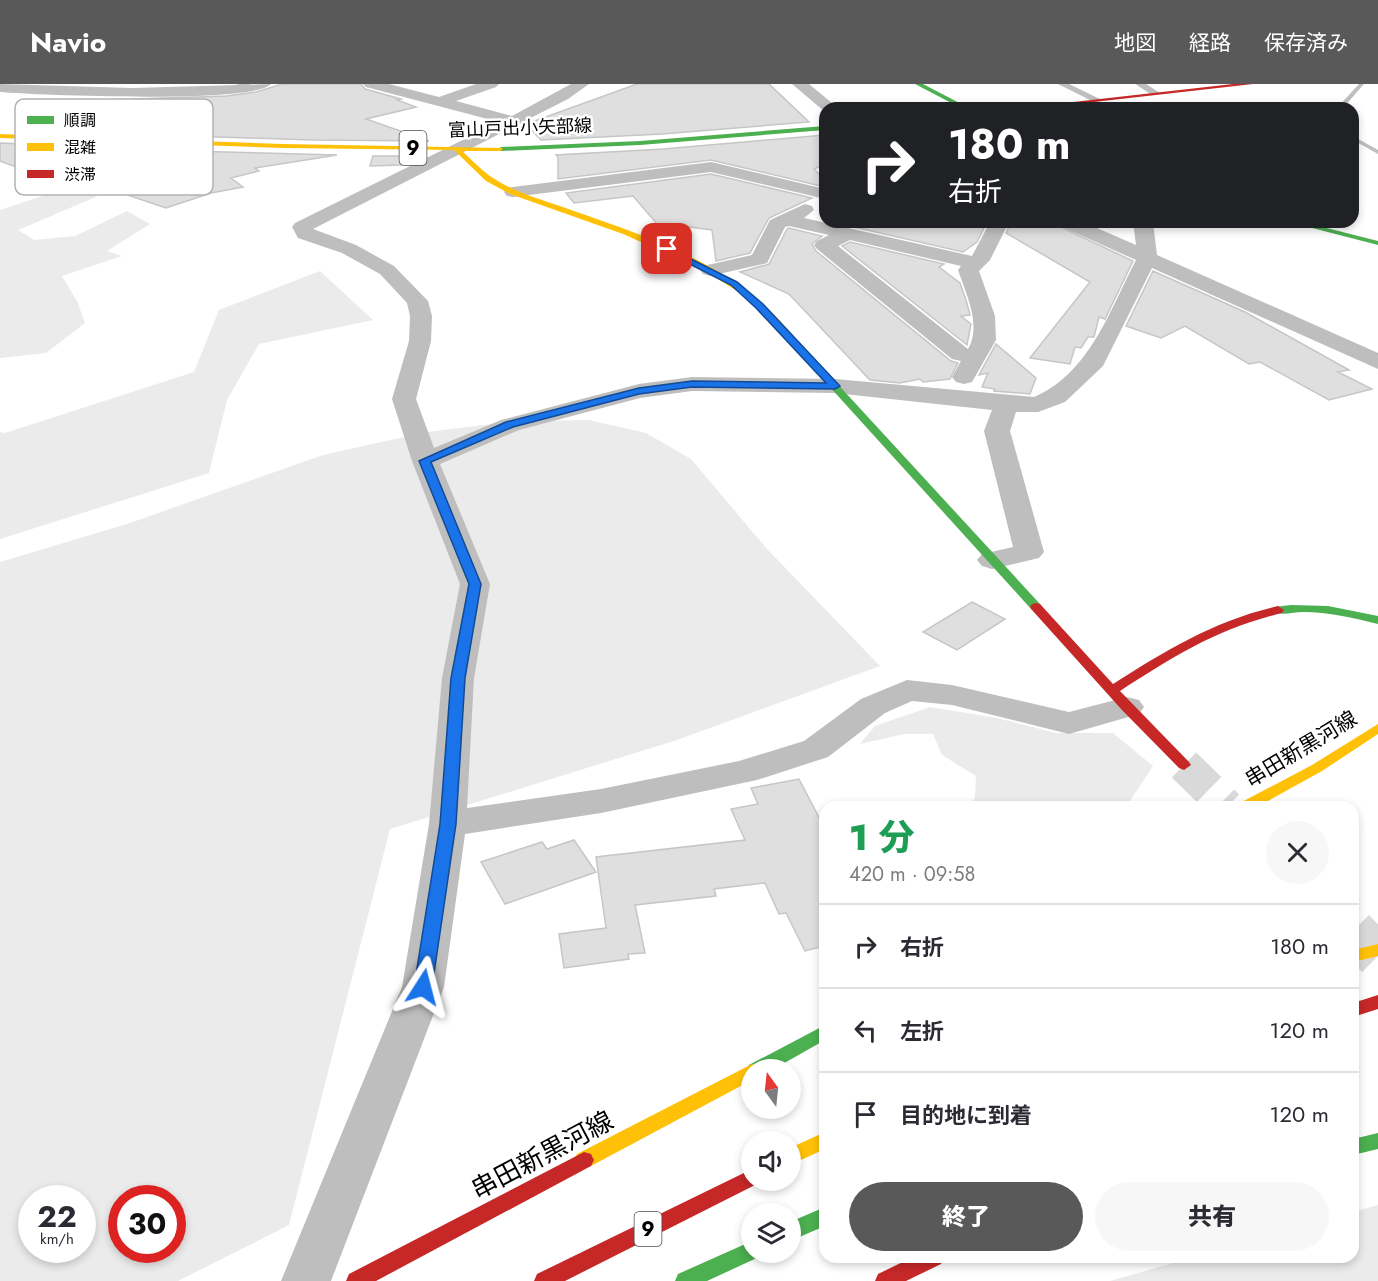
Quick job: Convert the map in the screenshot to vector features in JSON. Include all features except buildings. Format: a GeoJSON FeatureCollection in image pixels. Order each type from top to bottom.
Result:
{"type":"FeatureCollection","features":[{"type":"Feature","properties":{"kind":"main road"},"geometry":{"type":"LineString","coordinates":[[918,84],[954,102]]}},
{"type":"Feature","properties":{"kind":"main road"},"geometry":{"type":"LineString","coordinates":[[1084,102],[1224,85],[1250,84]]}},
{"type":"Feature","properties":{"kind":"main road","name":"富山戸出小矢部線"},"geometry":{"type":"LineString","coordinates":[[213,144],[456,148],[682,139],[819,128]]}},
{"type":"Feature","properties":{"kind":"main road","name":"富山戸出小矢部線"},"geometry":{"type":"LineString","coordinates":[[0,136],[15,137]]}},
{"type":"Feature","properties":{"kind":"main road"},"geometry":{"type":"LineString","coordinates":[[456,148],[489,178],[513,192],[667,249],[734,284],[760,306],[1120,699],[1184,765]]}},
{"type":"Feature","properties":{"kind":"main road"},"geometry":{"type":"LineString","coordinates":[[1317,228],[1378,243]]}},
{"type":"Feature","properties":{"kind":"main road"},"geometry":{"type":"LineString","coordinates":[[1120,699],[1207,631],[1251,615],[1288,607],[1323,608],[1378,620]]}},
{"type":"Feature","properties":{"kind":"main road","name":"串田新黒河線"},"geometry":{"type":"LineString","coordinates":[[1256,801],[1317,768],[1378,728]]}},
{"type":"Feature","properties":{"kind":"main road"},"geometry":{"type":"LineString","coordinates":[[1359,955],[1378,950]]}},
{"type":"Feature","properties":{"kind":"main road"},"geometry":{"type":"LineString","coordinates":[[1359,1008],[1378,1002]]}},
{"type":"Feature","properties":{"kind":"main road","name":"串田新黒河線"},"geometry":{"type":"LineString","coordinates":[[774,1059],[819,1035]]}},
{"type":"Feature","properties":{"kind":"main road","name":"串田新黒河線"},"geometry":{"type":"LineString","coordinates":[[356,1281],[741,1076]]}},
{"type":"Feature","properties":{"kind":"main road"},"geometry":{"type":"LineString","coordinates":[[1359,1146],[1378,1141]]}},
{"type":"Feature","properties":{"kind":"main road"},"geometry":{"type":"LineString","coordinates":[[801,1152],[819,1143]]}},
{"type":"Feature","properties":{"kind":"main road","name":"9"},"geometry":{"type":"LineString","coordinates":[[544,1281],[741,1182]]}},
{"type":"Feature","properties":{"kind":"main road"},"geometry":{"type":"LineString","coordinates":[[801,1227],[819,1219]]}},
{"type":"Feature","properties":{"kind":"main road"},"geometry":{"type":"LineString","coordinates":[[684,1281],[741,1255]]}},
{"type":"Feature","properties":{"kind":"main road"},"geometry":{"type":"LineString","coordinates":[[885,1281],[922,1263]]}},
{"type":"Feature","properties":{"kind":"street"},"geometry":{"type":"LineString","coordinates":[[0,87],[30,90],[127,91],[228,88],[263,84]]}},
{"type":"Feature","properties":{"kind":"street"},"geometry":{"type":"LineString","coordinates":[[371,84],[514,121]]}},
{"type":"Feature","properties":{"kind":"street"},"geometry":{"type":"LineString","coordinates":[[439,102],[491,84]]}},
{"type":"Feature","properties":{"kind":"street"},"geometry":{"type":"LineString","coordinates":[[306,1281],[423,987],[448,824],[458,678],[475,584],[425,461],[404,399],[420,341],[421,316],[417,301],[387,270],[349,249],[305,234],[302,227],[563,96],[581,84]]}},
{"type":"Feature","properties":{"kind":"street"},"geometry":{"type":"LineString","coordinates":[[800,84],[822,102]]}},
{"type":"Feature","properties":{"kind":"street"},"geometry":{"type":"LineString","coordinates":[[513,192],[711,167],[819,193]]}},
{"type":"Feature","properties":{"kind":"street"},"geometry":{"type":"LineString","coordinates":[[710,270],[760,259],[777,224],[819,204]]}},
{"type":"Feature","properties":{"kind":"street"},"geometry":{"type":"LineString","coordinates":[[785,219],[819,227]]}},
{"type":"Feature","properties":{"kind":"street"},"geometry":{"type":"LineString","coordinates":[[822,228],[976,263]]}},
{"type":"Feature","properties":{"kind":"street"},"geometry":{"type":"LineString","coordinates":[[953,399],[985,340],[984,316],[968,270],[980,260],[994,228]]}},
{"type":"Feature","properties":{"kind":"street"},"geometry":{"type":"LineString","coordinates":[[1080,228],[1378,362]]}},
{"type":"Feature","properties":{"kind":"street"},"geometry":{"type":"LineString","coordinates":[[425,461],[510,425],[639,391],[692,384],[835,386],[1006,404],[1038,405],[1056,397],[1095,361],[1147,258],[1144,228]]}},
{"type":"Feature","properties":{"kind":"street"},"geometry":{"type":"LineString","coordinates":[[847,234],[824,245],[960,354],[975,358]]}},
{"type":"Feature","properties":{"kind":"street"},"geometry":{"type":"LineString","coordinates":[[992,560],[1029,552],[997,430],[1006,404]]}},
{"type":"Feature","properties":{"kind":"street"},"geometry":{"type":"LineString","coordinates":[[448,824],[601,801],[744,772],[816,749],[873,706],[907,690],[952,695],[1069,723],[1120,699]]}},
{"type":"Feature","properties":{"kind":"lane"},"geometry":{"type":"LineString","coordinates":[[1062,84],[1096,99]]}},
{"type":"Feature","properties":{"kind":"lane"},"geometry":{"type":"LineString","coordinates":[[1139,84],[1155,93]]}},
{"type":"Feature","properties":{"kind":"shaded area"},"geometry":{"type":"Polygon","coordinates":[[[45,195],[98,196],[18,230],[34,240],[75,236],[127,211],[150,224],[107,251],[122,256],[62,276],[77,301],[85,323],[46,353],[0,358],[0,210],[45,195]]]}},
{"type":"Feature","properties":{"kind":"shaded area"},"geometry":{"type":"Polygon","coordinates":[[[320,271],[373,320],[259,344],[227,400],[209,473],[0,539],[0,432],[5,433],[194,372],[219,310],[320,271]]]}},
{"type":"Feature","properties":{"kind":"shaded area"},"geometry":{"type":"Polygon","coordinates":[[[589,420],[646,433],[691,459],[767,549],[880,666],[677,740],[390,829],[289,1225],[178,1281],[0,1281],[0,562],[130,523],[323,455],[427,432],[517,421],[589,420]]]}},
{"type":"Feature","properties":{"kind":"shaded area"},"geometry":{"type":"Polygon","coordinates":[[[930,707],[997,718],[1056,733],[1113,733],[1153,766],[1130,801],[972,801],[975,798],[976,776],[942,755],[933,734],[904,734],[860,744],[875,726],[930,707]]]}},
{"type":"Feature","properties":{"kind":"shaded area"},"geometry":{"type":"Polygon","coordinates":[[[1378,1205],[1378,1281],[1110,1281],[1173,1263],[1359,1263],[1359,1210],[1378,1205]]]}},
{"type":"Feature","properties":{"kind":"waterway"},"geometry":{"type":"LineString","coordinates":[[234,86],[252,84]]}},
{"type":"Feature","properties":{"kind":"waterway"},"geometry":{"type":"LineString","coordinates":[[1346,102],[1362,84]]}},
{"type":"Feature","properties":{"kind":"waterway"},"geometry":{"type":"LineString","coordinates":[[1359,141],[1378,152]]}},
{"type":"Feature","properties":{"kind":"tunnel"},"geometry":{"type":"LineString","coordinates":[[1184,765],[1221,801]]}},
{"type":"Feature","properties":{"kind":"tunnel"},"geometry":{"type":"LineString","coordinates":[[1359,937],[1378,956]]}},
{"type":"Feature","properties":{"kind":"traffic: fast"},"geometry":{"type":"LineString","coordinates":[[918,84],[954,102]]}},
{"type":"Feature","properties":{"kind":"traffic: fast"},"geometry":{"type":"LineString","coordinates":[[501,149],[640,143],[819,128]]}},
{"type":"Feature","properties":{"kind":"traffic: fast"},"geometry":{"type":"LineString","coordinates":[[1317,228],[1378,243]]}},
{"type":"Feature","properties":{"kind":"traffic: fast"},"geometry":{"type":"LineString","coordinates":[[783,330],[1036,607]]}},
{"type":"Feature","properties":{"kind":"traffic: fast"},"geometry":{"type":"LineString","coordinates":[[1278,610],[1316,609],[1378,620]]}},
{"type":"Feature","properties":{"kind":"traffic: fast"},"geometry":{"type":"LineString","coordinates":[[775,1059],[819,1035]]}},
{"type":"Feature","properties":{"kind":"traffic: fast"},"geometry":{"type":"LineString","coordinates":[[1359,1146],[1378,1141]]}},
{"type":"Feature","properties":{"kind":"traffic: fast"},"geometry":{"type":"LineString","coordinates":[[801,1227],[819,1219]]}},
{"type":"Feature","properties":{"kind":"traffic: fast"},"geometry":{"type":"LineString","coordinates":[[685,1281],[741,1255]]}},
{"type":"Feature","properties":{"kind":"traffic: slow"},"geometry":{"type":"LineString","coordinates":[[0,136],[15,137]]}},
{"type":"Feature","properties":{"kind":"traffic: slow"},"geometry":{"type":"LineString","coordinates":[[213,144],[501,149]]}},
{"type":"Feature","properties":{"kind":"traffic: slow"},"geometry":{"type":"LineString","coordinates":[[456,149],[489,179],[513,192],[626,232],[707,268],[747,293],[783,330]]}},
{"type":"Feature","properties":{"kind":"traffic: slow"},"geometry":{"type":"LineString","coordinates":[[1256,801],[1317,768],[1378,728]]}},
{"type":"Feature","properties":{"kind":"traffic: slow"},"geometry":{"type":"LineString","coordinates":[[1359,955],[1378,950]]}},
{"type":"Feature","properties":{"kind":"traffic: slow"},"geometry":{"type":"LineString","coordinates":[[584,1160],[741,1077]]}},
{"type":"Feature","properties":{"kind":"traffic: slow"},"geometry":{"type":"LineString","coordinates":[[801,1152],[819,1143]]}},
{"type":"Feature","properties":{"kind":"traffic: jam"},"geometry":{"type":"LineString","coordinates":[[1080,102],[1250,84]]}},
{"type":"Feature","properties":{"kind":"traffic: jam"},"geometry":{"type":"LineString","coordinates":[[1036,607],[1127,707],[1184,765]]}},
{"type":"Feature","properties":{"kind":"traffic: jam"},"geometry":{"type":"LineString","coordinates":[[1113,690],[1212,631],[1233,622],[1278,610]]}},
{"type":"Feature","properties":{"kind":"traffic: jam"},"geometry":{"type":"LineString","coordinates":[[1359,1008],[1378,1002]]}},
{"type":"Feature","properties":{"kind":"traffic: jam"},"geometry":{"type":"LineString","coordinates":[[356,1281],[584,1160]]}},
{"type":"Feature","properties":{"kind":"traffic: jam"},"geometry":{"type":"LineString","coordinates":[[544,1281],[741,1182]]}},
{"type":"Feature","properties":{"kind":"traffic: jam"},"geometry":{"type":"LineString","coordinates":[[885,1281],[922,1263]]}},
{"type":"Feature","properties":{"kind":"route"},"geometry":{"type":"LineString","coordinates":[[423,987],[448,824],[458,678],[475,584],[425,461],[510,425],[639,391],[692,384],[835,386],[760,306],[734,284],[667,249]]}}]}
